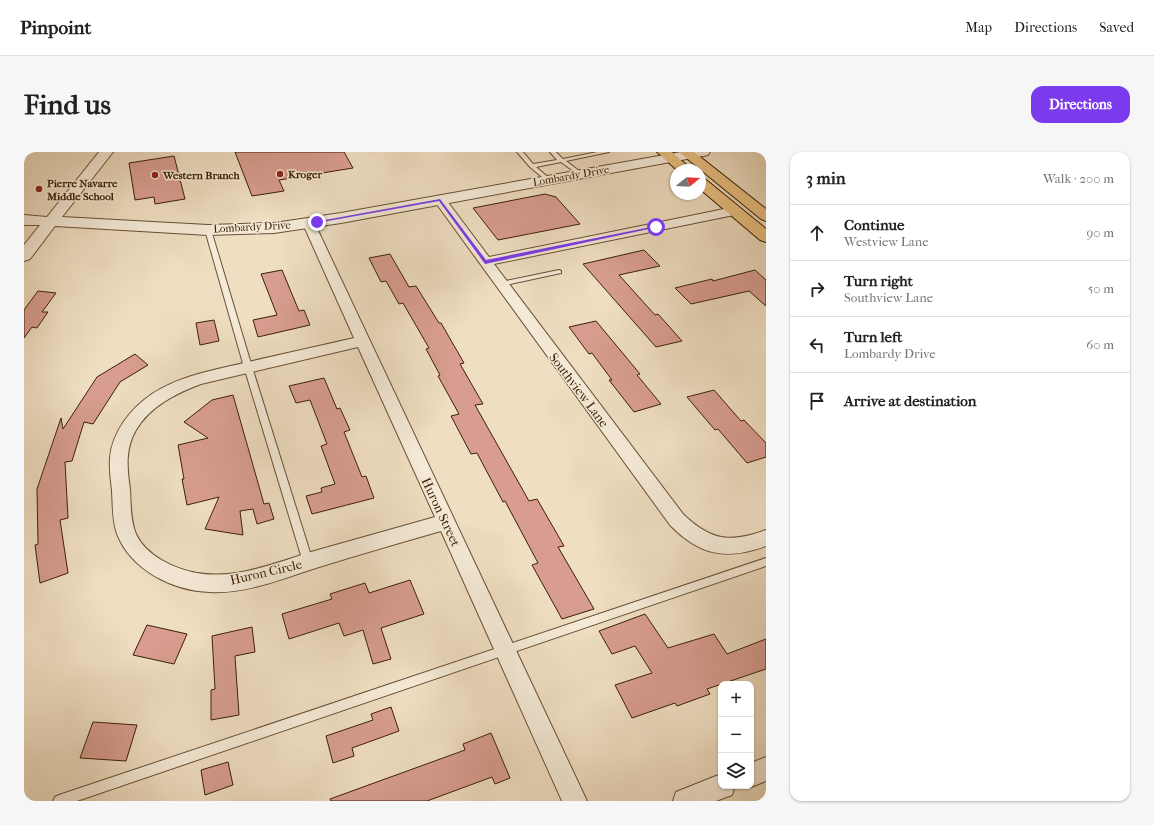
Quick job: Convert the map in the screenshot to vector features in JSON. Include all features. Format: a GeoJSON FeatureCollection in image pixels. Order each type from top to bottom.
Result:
{"type":"FeatureCollection","features":[{"type":"Feature","properties":{"kind":"main road"},"geometry":{"type":"LineString","coordinates":[[693,153],[766,216]]}},
{"type":"Feature","properties":{"kind":"main road"},"geometry":{"type":"LineString","coordinates":[[667,155],[678,164]]}},
{"type":"Feature","properties":{"kind":"main road"},"geometry":{"type":"LineString","coordinates":[[706,187],[766,237]]}},
{"type":"Feature","properties":{"kind":"street"},"geometry":{"type":"LineString","coordinates":[[24,256],[106,152]]}},
{"type":"Feature","properties":{"kind":"street","name":"Lombardy Drive"},"geometry":{"type":"LineString","coordinates":[[24,220],[208,230],[274,228],[308,224],[548,180],[667,155],[693,153]]}},
{"type":"Feature","properties":{"kind":"street","name":"Southview Lane"},"geometry":{"type":"LineString","coordinates":[[440,200],[668,511],[679,523],[694,536],[713,546],[740,546],[766,538]]}},
{"type":"Feature","properties":{"kind":"street"},"geometry":{"type":"LineString","coordinates":[[485,262],[734,211]]}},
{"type":"Feature","properties":{"kind":"street","name":"Huron Street"},"geometry":{"type":"LineString","coordinates":[[308,224],[575,801]]}},
{"type":"Feature","properties":{"kind":"street","name":"Huron Circle"},"geometry":{"type":"LineString","coordinates":[[363,341],[248,367],[181,385],[154,400],[137,417],[123,438],[119,455],[123,517],[128,536],[137,552],[152,565],[172,576],[212,584],[248,579],[446,522]]}},
{"type":"Feature","properties":{"kind":"street"},"geometry":{"type":"LineString","coordinates":[[754,774],[766,769]]}},
{"type":"Feature","properties":{"kind":"street"},"geometry":{"type":"LineString","coordinates":[[686,801],[718,788]]}},
{"type":"Feature","properties":{"kind":"lane"},"geometry":{"type":"LineString","coordinates":[[520,152],[532,166],[548,180]]}},
{"type":"Feature","properties":{"kind":"lane"},"geometry":{"type":"LineString","coordinates":[[553,152],[580,174]]}},
{"type":"Feature","properties":{"kind":"lane"},"geometry":{"type":"LineString","coordinates":[[532,166],[606,152]]}},
{"type":"Feature","properties":{"kind":"lane"},"geometry":{"type":"LineString","coordinates":[[208,230],[248,367],[308,562]]}},
{"type":"Feature","properties":{"kind":"lane"},"geometry":{"type":"LineString","coordinates":[[501,284],[559,272]]}},
{"type":"Feature","properties":{"kind":"lane"},"geometry":{"type":"LineString","coordinates":[[59,801],[766,562]]}},
{"type":"Feature","properties":{"kind":"building","name":"Kroger"},"geometry":{"type":"Polygon","coordinates":[[[235,152],[344,152],[353,168],[279,180],[284,191],[252,196],[235,152]]]}},
{"type":"Feature","properties":{"kind":"building","name":"Western Branch"},"geometry":{"type":"Polygon","coordinates":[[[174,156],[185,199],[155,204],[154,197],[135,200],[129,163],[174,156]]]}},
{"type":"Feature","properties":{"kind":"building"},"geometry":{"type":"Polygon","coordinates":[[[545,194],[556,197],[580,224],[498,240],[473,208],[545,194]]]}},
{"type":"Feature","properties":{"kind":"building"},"geometry":{"type":"Polygon","coordinates":[[[644,250],[660,266],[619,275],[655,315],[658,314],[682,341],[656,347],[583,264],[644,250]]]}},
{"type":"Feature","properties":{"kind":"building"},"geometry":{"type":"Polygon","coordinates":[[[390,254],[409,287],[416,286],[439,323],[441,323],[464,363],[460,364],[483,404],[475,405],[529,501],[537,499],[564,546],[558,547],[594,609],[562,619],[532,565],[538,563],[505,501],[503,502],[477,453],[471,454],[451,416],[459,414],[438,376],[440,375],[426,349],[429,348],[403,303],[399,304],[386,281],[381,282],[369,258],[390,254]]]}},
{"type":"Feature","properties":{"kind":"building"},"geometry":{"type":"Polygon","coordinates":[[[282,270],[299,311],[304,310],[310,325],[258,337],[253,320],[277,315],[261,274],[282,270]]]}},
{"type":"Feature","properties":{"kind":"building"},"geometry":{"type":"Polygon","coordinates":[[[755,270],[766,280],[766,306],[749,291],[691,304],[675,288],[712,279],[713,281],[755,270]]]}},
{"type":"Feature","properties":{"kind":"building"},"geometry":{"type":"Polygon","coordinates":[[[38,291],[56,293],[42,312],[48,312],[37,328],[32,327],[24,338],[24,310],[38,291]]]}},
{"type":"Feature","properties":{"kind":"building"},"geometry":{"type":"Polygon","coordinates":[[[214,320],[219,341],[200,345],[196,323],[214,320]]]}},
{"type":"Feature","properties":{"kind":"building"},"geometry":{"type":"Polygon","coordinates":[[[596,321],[640,374],[637,375],[661,404],[634,412],[609,380],[612,380],[592,353],[589,354],[569,327],[596,321]]]}},
{"type":"Feature","properties":{"kind":"building"},"geometry":{"type":"Polygon","coordinates":[[[135,354],[148,365],[120,382],[93,424],[84,422],[72,461],[65,462],[68,518],[60,520],[68,573],[40,583],[35,545],[38,544],[37,489],[61,418],[63,429],[97,377],[135,354]]]}},
{"type":"Feature","properties":{"kind":"building"},"geometry":{"type":"Polygon","coordinates":[[[324,378],[337,409],[340,408],[350,430],[344,432],[362,477],[366,476],[374,498],[312,514],[306,496],[322,492],[321,488],[335,484],[321,446],[327,444],[310,400],[296,403],[289,386],[324,378]]]}},
{"type":"Feature","properties":{"kind":"building"},"geometry":{"type":"Polygon","coordinates":[[[714,390],[741,421],[744,420],[766,443],[766,457],[747,463],[718,429],[715,430],[687,397],[714,390]]]}},
{"type":"Feature","properties":{"kind":"building"},"geometry":{"type":"Polygon","coordinates":[[[233,395],[264,504],[269,503],[274,519],[257,524],[253,509],[240,511],[243,535],[205,529],[219,497],[187,505],[178,445],[208,438],[184,422],[212,400],[233,395]]]}},
{"type":"Feature","properties":{"kind":"building"},"geometry":{"type":"Polygon","coordinates":[[[410,580],[424,614],[381,628],[391,659],[373,664],[363,630],[344,636],[339,623],[289,639],[282,614],[332,599],[330,594],[365,583],[369,593],[410,580]]]}},
{"type":"Feature","properties":{"kind":"building"},"geometry":{"type":"Polygon","coordinates":[[[645,614],[668,648],[714,634],[727,654],[766,639],[766,669],[731,681],[718,681],[718,685],[707,689],[710,694],[677,706],[675,703],[632,718],[615,685],[652,673],[635,646],[612,654],[599,631],[645,614]]]}},
{"type":"Feature","properties":{"kind":"building"},"geometry":{"type":"Polygon","coordinates":[[[147,625],[187,634],[174,664],[133,655],[147,625]]]}},
{"type":"Feature","properties":{"kind":"building"},"geometry":{"type":"Polygon","coordinates":[[[252,627],[255,652],[235,656],[239,715],[211,720],[211,690],[215,689],[212,636],[252,627]]]}},
{"type":"Feature","properties":{"kind":"building"},"geometry":{"type":"Polygon","coordinates":[[[391,707],[399,731],[352,748],[354,756],[333,763],[326,736],[373,720],[371,714],[391,707]]]}},
{"type":"Feature","properties":{"kind":"building"},"geometry":{"type":"Polygon","coordinates":[[[93,722],[137,725],[126,761],[80,758],[93,722]]]}},
{"type":"Feature","properties":{"kind":"building"},"geometry":{"type":"Polygon","coordinates":[[[491,733],[510,778],[495,784],[492,777],[427,801],[331,801],[330,799],[465,750],[463,744],[491,733]]]}},
{"type":"Feature","properties":{"kind":"building"},"geometry":{"type":"Polygon","coordinates":[[[228,762],[233,785],[205,795],[201,770],[228,762]]]}},
{"type":"Feature","properties":{"kind":"place","name":"Kroger"},"geometry":{"type":"Point","coordinates":[280,174]}},
{"type":"Feature","properties":{"kind":"place","name":"Western Branch"},"geometry":{"type":"Point","coordinates":[155,175]}},
{"type":"Feature","properties":{"kind":"place","name":"Pierre Navarre Middle School"},"geometry":{"type":"Point","coordinates":[39,189]}},
{"type":"Feature","properties":{"kind":"route"},"geometry":{"type":"LineString","coordinates":[[317,222],[440,200],[485,262],[656,227]]}}]}
